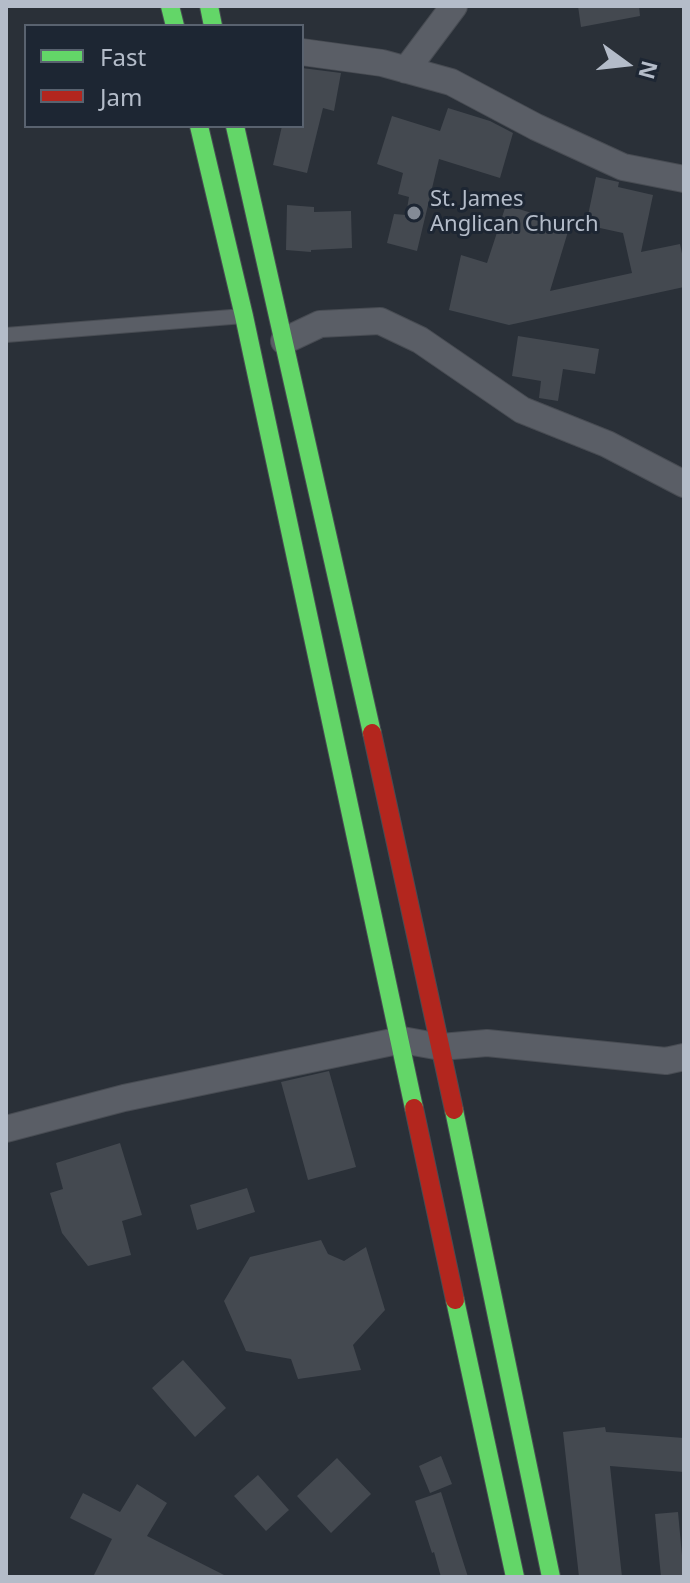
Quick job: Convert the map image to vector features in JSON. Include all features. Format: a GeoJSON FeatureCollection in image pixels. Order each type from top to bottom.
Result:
{"type":"FeatureCollection","features":[{"type":"Feature","properties":{"kind":"main road"},"geometry":{"type":"LineString","coordinates":[[199,128],[244,316],[402,1040],[515,1577]]}},
{"type":"Feature","properties":{"kind":"main road"},"geometry":{"type":"LineString","coordinates":[[235,128],[441,1047],[551,1577]]}},
{"type":"Feature","properties":{"kind":"street"},"geometry":{"type":"LineString","coordinates":[[406,70],[454,6]]}},
{"type":"Feature","properties":{"kind":"street"},"geometry":{"type":"LineString","coordinates":[[304,52],[382,63],[451,82],[536,127],[623,167],[684,179]]}},
{"type":"Feature","properties":{"kind":"street"},"geometry":{"type":"LineString","coordinates":[[284,341],[320,324],[380,321],[420,340],[522,410],[607,444],[684,484]]}},
{"type":"Feature","properties":{"kind":"street"},"geometry":{"type":"LineString","coordinates":[[6,1129],[124,1098],[402,1040],[441,1047],[487,1043],[666,1061],[684,1057]]}},
{"type":"Feature","properties":{"kind":"lane"},"geometry":{"type":"LineString","coordinates":[[6,335],[244,316]]}},
{"type":"Feature","properties":{"kind":"building"},"geometry":{"type":"Polygon","coordinates":[[[578,6],[639,6],[640,16],[581,27],[578,6]]]}},
{"type":"Feature","properties":{"kind":"building"},"geometry":{"type":"Polygon","coordinates":[[[304,68],[341,73],[334,111],[323,108],[307,173],[273,165],[282,128],[304,128],[304,68]]]}},
{"type":"Feature","properties":{"kind":"building"},"geometry":{"type":"Polygon","coordinates":[[[448,108],[490,121],[513,133],[500,178],[439,159],[417,251],[387,243],[394,214],[406,215],[409,197],[398,194],[403,173],[377,164],[392,116],[440,131],[448,108]]]}},
{"type":"Feature","properties":{"kind":"building"},"geometry":{"type":"Polygon","coordinates":[[[596,177],[619,182],[618,187],[653,195],[641,252],[680,244],[684,287],[509,325],[449,310],[461,255],[487,263],[506,205],[570,225],[550,291],[632,273],[623,233],[586,225],[596,177]]]}},
{"type":"Feature","properties":{"kind":"building"},"geometry":{"type":"Polygon","coordinates":[[[287,205],[314,207],[314,212],[351,211],[352,248],[311,252],[286,250],[287,205]]]}},
{"type":"Feature","properties":{"kind":"building"},"geometry":{"type":"Polygon","coordinates":[[[518,336],[599,349],[595,374],[563,369],[558,401],[539,398],[541,381],[512,376],[518,336]]]}},
{"type":"Feature","properties":{"kind":"building"},"geometry":{"type":"Polygon","coordinates":[[[329,1071],[356,1167],[308,1180],[281,1082],[329,1071]]]}},
{"type":"Feature","properties":{"kind":"building"},"geometry":{"type":"Polygon","coordinates":[[[120,1143],[142,1215],[122,1221],[131,1255],[88,1266],[62,1233],[50,1193],[63,1189],[56,1163],[120,1143]]]}},
{"type":"Feature","properties":{"kind":"building"},"geometry":{"type":"Polygon","coordinates":[[[247,1188],[255,1212],[197,1230],[190,1205],[247,1188]]]}},
{"type":"Feature","properties":{"kind":"building"},"geometry":{"type":"Polygon","coordinates":[[[321,1240],[328,1254],[344,1261],[366,1247],[385,1310],[353,1345],[361,1370],[298,1379],[291,1359],[246,1351],[224,1301],[250,1257],[321,1240]]]}},
{"type":"Feature","properties":{"kind":"building"},"geometry":{"type":"Polygon","coordinates":[[[183,1360],[226,1408],[195,1437],[152,1388],[183,1360]]]}},
{"type":"Feature","properties":{"kind":"building"},"geometry":{"type":"Polygon","coordinates":[[[605,1427],[606,1432],[684,1438],[684,1472],[610,1466],[622,1577],[579,1577],[563,1432],[605,1427]]]}},
{"type":"Feature","properties":{"kind":"building"},"geometry":{"type":"Polygon","coordinates":[[[441,1456],[452,1484],[430,1493],[419,1466],[441,1456]]]}},
{"type":"Feature","properties":{"kind":"building"},"geometry":{"type":"Polygon","coordinates":[[[337,1458],[371,1494],[331,1533],[297,1496],[337,1458]]]}},
{"type":"Feature","properties":{"kind":"building"},"geometry":{"type":"Polygon","coordinates":[[[258,1475],[289,1510],[266,1531],[234,1496],[258,1475]]]}},
{"type":"Feature","properties":{"kind":"building"},"geometry":{"type":"Polygon","coordinates":[[[137,1484],[167,1503],[147,1536],[228,1577],[93,1577],[112,1539],[70,1518],[83,1493],[120,1512],[137,1484]]]}},
{"type":"Feature","properties":{"kind":"building"},"geometry":{"type":"Polygon","coordinates":[[[441,1492],[468,1577],[441,1577],[415,1501],[441,1492]]]}},
{"type":"Feature","properties":{"kind":"building"},"geometry":{"type":"Polygon","coordinates":[[[678,1512],[684,1577],[661,1577],[655,1514],[678,1512]]]}},
{"type":"Feature","properties":{"kind":"traffic: fast"},"geometry":{"type":"LineString","coordinates":[[170,6],[174,24]]}},
{"type":"Feature","properties":{"kind":"traffic: fast"},"geometry":{"type":"LineString","coordinates":[[209,6],[213,24]]}},
{"type":"Feature","properties":{"kind":"traffic: fast"},"geometry":{"type":"LineString","coordinates":[[199,128],[244,316],[414,1108]]}},
{"type":"Feature","properties":{"kind":"traffic: fast"},"geometry":{"type":"LineString","coordinates":[[235,128],[372,733]]}},
{"type":"Feature","properties":{"kind":"traffic: fast"},"geometry":{"type":"LineString","coordinates":[[454,1110],[551,1577]]}},
{"type":"Feature","properties":{"kind":"traffic: fast"},"geometry":{"type":"LineString","coordinates":[[455,1300],[515,1577]]}},
{"type":"Feature","properties":{"kind":"traffic: jam"},"geometry":{"type":"LineString","coordinates":[[372,733],[454,1110]]}},
{"type":"Feature","properties":{"kind":"traffic: jam"},"geometry":{"type":"LineString","coordinates":[[414,1108],[455,1300]]}},
{"type":"Feature","properties":{"kind":"place","name":"St. James Anglican Church"},"geometry":{"type":"Point","coordinates":[414,213]}}]}
